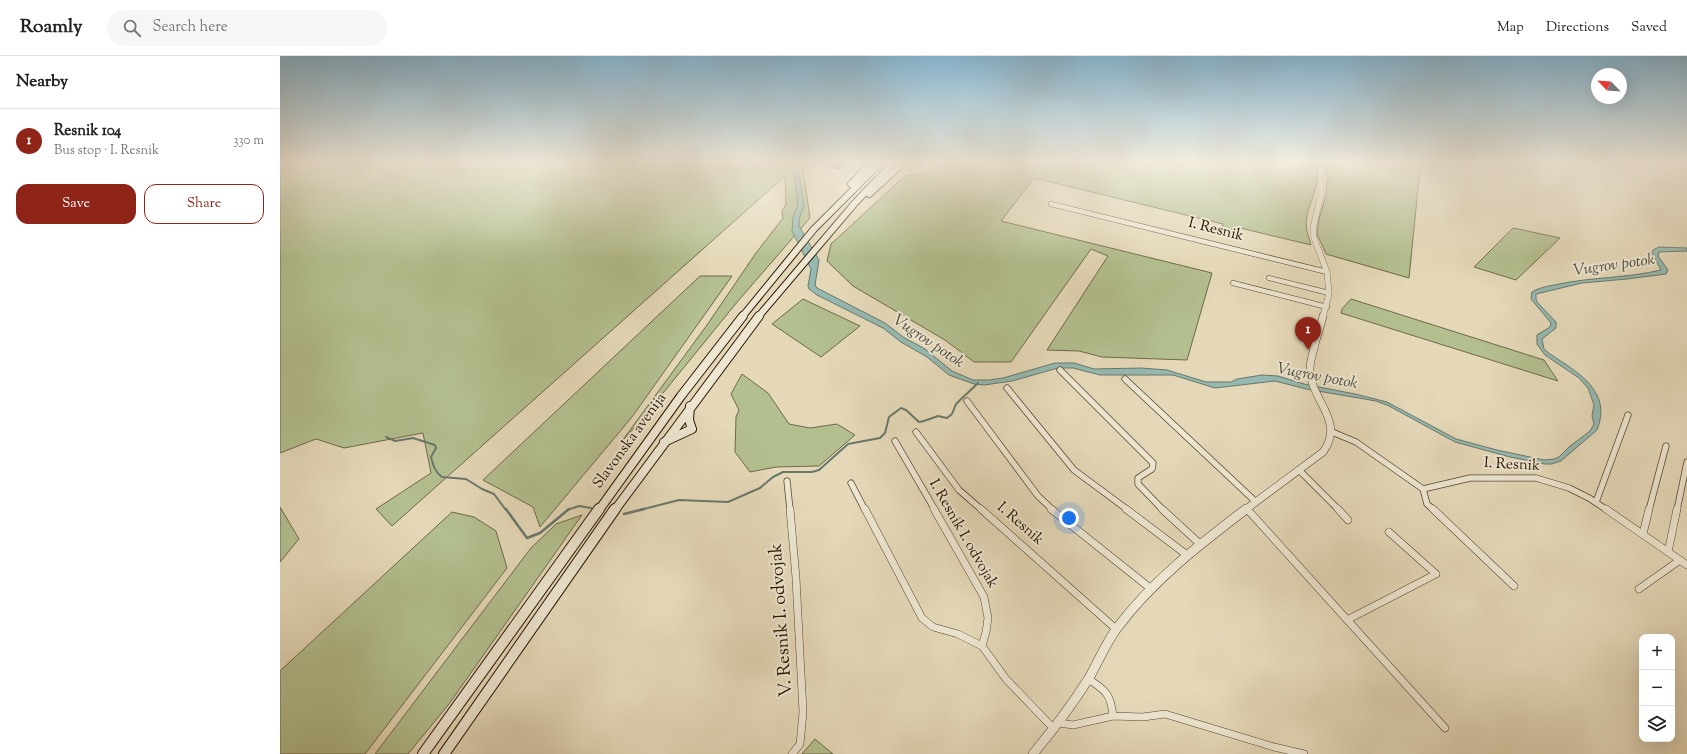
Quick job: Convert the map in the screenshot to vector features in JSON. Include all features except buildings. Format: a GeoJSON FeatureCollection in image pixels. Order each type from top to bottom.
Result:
{"type":"FeatureCollection","features":[{"type":"Feature","properties":{"kind":"main road"},"geometry":{"type":"LineString","coordinates":[[840,202],[844,195]]}},
{"type":"Feature","properties":{"kind":"main road","name":"Slavonska avenija"},"geometry":{"type":"LineString","coordinates":[[423,754],[681,396],[789,258],[814,229],[848,195]]}},
{"type":"Feature","properties":{"kind":"main road","name":"Slavonska avenija"},"geometry":{"type":"LineString","coordinates":[[444,754],[690,405],[762,311],[863,195]]}},
{"type":"Feature","properties":{"kind":"main road"},"geometry":{"type":"LineString","coordinates":[[855,203],[868,195]]}},
{"type":"Feature","properties":{"kind":"main road"},"geometry":{"type":"LineString","coordinates":[[662,443],[692,429],[689,420],[690,405]]}},
{"type":"Feature","properties":{"kind":"street"},"geometry":{"type":"LineString","coordinates":[[1033,754],[1057,726],[1088,679],[1116,629],[1150,588],[1200,544],[1323,452],[1329,444],[1332,432],[1331,425],[1311,380],[1312,358],[1327,307],[1329,293],[1327,272],[1314,238],[1313,228],[1321,195]]}},
{"type":"Feature","properties":{"kind":"street","name":"I. Resnik"},"geometry":{"type":"LineString","coordinates":[[1051,204],[1327,272]]}},
{"type":"Feature","properties":{"kind":"street"},"geometry":{"type":"LineString","coordinates":[[1269,278],[1329,293]]}},
{"type":"Feature","properties":{"kind":"street"},"geometry":{"type":"LineString","coordinates":[[1233,283],[1327,307]]}},
{"type":"Feature","properties":{"kind":"street"},"geometry":{"type":"LineString","coordinates":[[1060,370],[1153,463],[1152,469],[1138,478],[1138,484],[1165,513],[1200,544]]}},
{"type":"Feature","properties":{"kind":"street"},"geometry":{"type":"LineString","coordinates":[[1124,379],[1256,502]]}},
{"type":"Feature","properties":{"kind":"street"},"geometry":{"type":"LineString","coordinates":[[1007,388],[1074,470],[1187,555]]}},
{"type":"Feature","properties":{"kind":"street","name":"I. Resnik"},"geometry":{"type":"LineString","coordinates":[[967,402],[1038,496],[1051,510],[1150,588]]}},
{"type":"Feature","properties":{"kind":"street"},"geometry":{"type":"LineString","coordinates":[[1596,502],[1628,415]]}},
{"type":"Feature","properties":{"kind":"street","name":"I. Resnik"},"geometry":{"type":"LineString","coordinates":[[916,432],[959,490],[1116,629]]}},
{"type":"Feature","properties":{"kind":"street"},"geometry":{"type":"LineString","coordinates":[[1332,432],[1356,442],[1423,489],[1427,504],[1514,586]]}},
{"type":"Feature","properties":{"kind":"street","name":"I. Resnik I. odvojak"},"geometry":{"type":"LineString","coordinates":[[895,441],[987,602],[988,619],[986,635],[982,646]]}},
{"type":"Feature","properties":{"kind":"street"},"geometry":{"type":"LineString","coordinates":[[1643,534],[1666,446]]}},
{"type":"Feature","properties":{"kind":"street"},"geometry":{"type":"LineString","coordinates":[[1668,552],[1687,462]]}},
{"type":"Feature","properties":{"kind":"street"},"geometry":{"type":"LineString","coordinates":[[1299,470],[1348,520]]}},
{"type":"Feature","properties":{"kind":"street","name":"I. Resnik"},"geometry":{"type":"LineString","coordinates":[[1423,489],[1470,478],[1536,478],[1577,491],[1596,502],[1687,565]]}},
{"type":"Feature","properties":{"kind":"street","name":"V. Resnik I. odvojak"},"geometry":{"type":"LineString","coordinates":[[787,481],[796,578],[803,712],[800,744],[792,754]]}},
{"type":"Feature","properties":{"kind":"street"},"geometry":{"type":"LineString","coordinates":[[851,483],[922,618],[934,627],[958,634],[982,646],[1006,679],[1057,726],[1073,725],[1113,716],[1143,717],[1165,714],[1274,747],[1304,754]]}},
{"type":"Feature","properties":{"kind":"street"},"geometry":{"type":"LineString","coordinates":[[1247,509],[1445,728]]}},
{"type":"Feature","properties":{"kind":"street"},"geometry":{"type":"LineString","coordinates":[[1347,620],[1436,574],[1389,532]]}},
{"type":"Feature","properties":{"kind":"street"},"geometry":{"type":"LineString","coordinates":[[1639,588],[1680,560]]}},
{"type":"Feature","properties":{"kind":"street"},"geometry":{"type":"LineString","coordinates":[[1088,679],[1103,688],[1109,695],[1112,701],[1113,716]]}},
{"type":"Feature","properties":{"kind":"street"},"geometry":{"type":"LineString","coordinates":[[1274,747],[1280,754]]}},
{"type":"Feature","properties":{"kind":"green space"},"geometry":{"type":"Polygon","coordinates":[[[280,195],[764,195],[392,526],[376,509],[431,473],[423,433],[344,448],[316,439],[280,453],[280,195]]]}},
{"type":"Feature","properties":{"kind":"green space"},"geometry":{"type":"Polygon","coordinates":[[[786,195],[807,195],[810,218],[738,301],[637,425],[622,441],[707,325],[756,253],[783,218],[782,211],[786,205],[786,195]]]}},
{"type":"Feature","properties":{"kind":"green space"},"geometry":{"type":"Polygon","coordinates":[[[885,195],[1021,195],[1001,221],[1212,273],[1187,360],[1102,357],[1079,351],[1047,350],[1108,256],[1091,249],[1011,362],[974,362],[945,340],[853,286],[827,261],[831,244],[885,195]]]}},
{"type":"Feature","properties":{"kind":"green space"},"geometry":{"type":"Polygon","coordinates":[[[1102,195],[1313,195],[1306,223],[1311,245],[1240,228],[1238,234],[1222,231],[1223,224],[1102,195]]]}},
{"type":"Feature","properties":{"kind":"green space"},"geometry":{"type":"Polygon","coordinates":[[[1326,195],[1417,195],[1409,278],[1326,254],[1317,234],[1319,219],[1326,195]]]}},
{"type":"Feature","properties":{"kind":"green space"},"geometry":{"type":"Polygon","coordinates":[[[1513,228],[1560,238],[1516,280],[1474,267],[1513,228]]]}},
{"type":"Feature","properties":{"kind":"green space"},"geometry":{"type":"Polygon","coordinates":[[[700,276],[732,276],[632,417],[540,527],[533,507],[483,480],[700,276]]]}},
{"type":"Feature","properties":{"kind":"green space"},"geometry":{"type":"Polygon","coordinates":[[[803,299],[860,326],[821,357],[772,324],[803,299]]]}},
{"type":"Feature","properties":{"kind":"green space"},"geometry":{"type":"Polygon","coordinates":[[[1351,299],[1544,360],[1558,381],[1341,313],[1342,309],[1351,299]]]}},
{"type":"Feature","properties":{"kind":"green space"},"geometry":{"type":"Polygon","coordinates":[[[742,374],[768,393],[789,424],[810,428],[837,424],[855,435],[819,466],[776,467],[750,472],[735,452],[736,417],[739,410],[731,394],[742,374]]]}},
{"type":"Feature","properties":{"kind":"green space"},"geometry":{"type":"Polygon","coordinates":[[[280,507],[299,539],[280,562],[280,507]]]}},
{"type":"Feature","properties":{"kind":"green space"},"geometry":{"type":"Polygon","coordinates":[[[452,512],[474,517],[496,531],[507,568],[365,754],[280,754],[280,671],[452,512]]]}},
{"type":"Feature","properties":{"kind":"green space"},"geometry":{"type":"Polygon","coordinates":[[[582,515],[449,704],[408,754],[375,754],[531,548],[556,524],[582,515]]]}},
{"type":"Feature","properties":{"kind":"green space"},"geometry":{"type":"Polygon","coordinates":[[[815,739],[833,754],[802,754],[815,739]]]}},
{"type":"Feature","properties":{"kind":"water"},"geometry":{"type":"Polygon","coordinates":[[[797,195],[802,195],[804,206],[799,219],[799,226],[819,260],[815,285],[817,288],[885,323],[903,337],[925,349],[952,371],[973,380],[1003,378],[1055,363],[1074,363],[1094,369],[1141,368],[1167,370],[1206,382],[1231,382],[1237,379],[1262,375],[1278,376],[1304,384],[1387,402],[1456,439],[1544,460],[1559,457],[1569,447],[1590,431],[1594,424],[1592,416],[1594,405],[1588,388],[1579,378],[1545,355],[1537,344],[1537,335],[1550,327],[1551,323],[1531,299],[1532,292],[1545,287],[1572,282],[1636,275],[1661,270],[1652,253],[1653,250],[1659,247],[1687,248],[1687,251],[1659,252],[1658,256],[1668,270],[1666,274],[1582,283],[1536,294],[1537,302],[1556,322],[1556,328],[1542,339],[1544,349],[1571,368],[1590,384],[1600,404],[1601,416],[1597,430],[1561,461],[1552,464],[1545,464],[1510,457],[1455,442],[1389,406],[1376,401],[1306,389],[1275,381],[1215,388],[1173,375],[1100,375],[1073,368],[1058,368],[1012,381],[984,385],[974,384],[949,375],[927,357],[901,342],[883,328],[817,295],[809,289],[808,286],[811,269],[792,231],[793,217],[798,205],[797,195]]]}},
{"type":"Feature","properties":{"kind":"waterway"},"geometry":{"type":"LineString","coordinates":[[640,510],[679,500],[728,502],[760,488],[773,477],[783,472],[812,472],[819,470],[848,444],[880,438],[885,433],[889,417],[901,408],[906,410],[919,422],[938,416],[947,418],[952,414],[956,404],[978,383]]}},
{"type":"Feature","properties":{"kind":"waterway"},"geometry":{"type":"LineString","coordinates":[[386,437],[395,441],[413,438],[435,445],[436,448],[431,457],[435,468],[442,477],[466,479],[482,489],[494,494],[506,510]]}},
{"type":"Feature","properties":{"kind":"waterway"},"geometry":{"type":"LineString","coordinates":[[568,510],[579,506],[591,508]]}},
{"type":"Feature","properties":{"kind":"waterway"},"geometry":{"type":"LineString","coordinates":[[506,509],[527,538],[540,533],[568,510]]}},
{"type":"Feature","properties":{"kind":"waterway"},"geometry":{"type":"LineString","coordinates":[[640,510],[644,509]]}},
{"type":"Feature","properties":{"kind":"waterway"},"geometry":{"type":"LineString","coordinates":[[624,514],[640,510]]}},
{"type":"Feature","properties":{"kind":"place","name":"Resnik 104"},"geometry":{"type":"Point","coordinates":[1308,350]}},
{"type":"Feature","properties":{"kind":"water label","name":"Vugrov potok"},"geometry":{"type":"Point","coordinates":[1614,266]}},
{"type":"Feature","properties":{"kind":"water label","name":"Vugrov potok"},"geometry":{"type":"Point","coordinates":[928,342]}},
{"type":"Feature","properties":{"kind":"water label","name":"Vugrov potok"},"geometry":{"type":"Point","coordinates":[1317,377]}}]}
